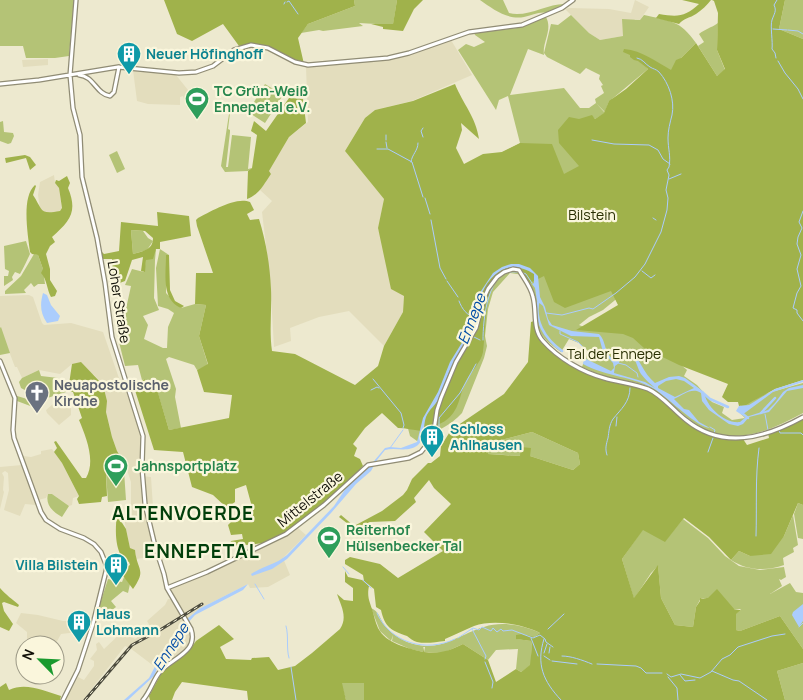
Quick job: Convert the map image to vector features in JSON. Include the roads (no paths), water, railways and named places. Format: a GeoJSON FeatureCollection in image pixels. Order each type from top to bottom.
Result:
{"type":"FeatureCollection","features":[{"type":"Feature","properties":{"kind":"street","name":"Loher Straße"},"geometry":{"type":"LineString","coordinates":[[76,0],[70,75],[73,108],[80,135],[82,177],[97,238],[110,330],[143,436],[142,468],[146,507],[156,552],[167,588],[193,635],[190,648],[161,671],[143,700]]}},
{"type":"Feature","properties":{"kind":"street"},"geometry":{"type":"LineString","coordinates":[[0,84],[86,74],[119,67],[186,73],[206,69],[216,64],[230,52],[251,45],[268,48],[295,62],[308,65],[395,57],[469,32],[522,25],[562,8],[573,0]]}},
{"type":"Feature","properties":{"kind":"street"},"geometry":{"type":"LineString","coordinates":[[86,74],[104,95],[110,96],[114,92],[119,67]]}},
{"type":"Feature","properties":{"kind":"street"},"geometry":{"type":"LineString","coordinates":[[114,68],[117,70],[117,75]]}},
{"type":"Feature","properties":{"kind":"street","name":"Mittelstraße"},"geometry":{"type":"LineString","coordinates":[[167,588],[207,572],[286,534],[324,505],[371,464],[409,458],[421,452],[435,431],[437,410],[452,369],[472,336],[488,289],[507,270],[519,270],[532,294],[536,326],[540,337],[564,359],[600,377],[648,390],[688,422],[713,436],[752,437],[780,428],[803,417]]}},
{"type":"Feature","properties":{"kind":"street"},"geometry":{"type":"LineString","coordinates":[[0,361],[15,398],[14,438],[40,512],[46,520],[60,529],[94,544],[101,552],[107,567],[93,624],[78,670],[63,700]]}},
{"type":"Feature","properties":{"kind":"water"},"geometry":{"type":"Polygon","coordinates":[[[519,264],[530,268],[538,276],[540,297],[552,325],[572,331],[599,334],[608,354],[614,360],[617,359],[621,351],[630,349],[647,375],[655,383],[669,377],[679,376],[685,378],[704,392],[712,408],[728,420],[740,422],[746,417],[768,410],[783,392],[789,388],[803,385],[803,388],[787,391],[769,412],[749,417],[743,424],[738,426],[729,424],[709,410],[702,401],[701,393],[698,391],[688,392],[674,399],[684,409],[689,410],[699,422],[710,428],[704,426],[647,385],[601,372],[583,364],[584,358],[611,371],[614,368],[613,363],[603,352],[599,337],[571,336],[549,325],[543,306],[537,301],[535,288],[532,284],[534,283],[534,274],[518,267],[504,269],[491,278],[482,293],[472,331],[450,370],[438,400],[427,414],[423,436],[418,445],[410,449],[385,450],[371,471],[356,484],[287,559],[272,569],[252,576],[251,574],[256,571],[287,555],[334,506],[346,488],[369,467],[385,448],[401,448],[417,442],[423,418],[438,392],[450,362],[471,328],[481,291],[493,273],[502,267],[519,264]],[[626,351],[615,366],[614,373],[645,382],[655,388],[641,374],[634,358],[626,351]],[[676,379],[666,381],[658,386],[658,388],[675,397],[694,388],[684,381],[676,379]]]}},
{"type":"Feature","properties":{"kind":"water"},"geometry":{"type":"Polygon","coordinates":[[[43,293],[47,295],[51,305],[60,316],[58,321],[47,323],[43,316],[41,301],[43,293]]]}},
{"type":"Feature","properties":{"kind":"water"},"geometry":{"type":"Polygon","coordinates":[[[803,380],[803,382],[773,392],[742,415],[736,411],[739,406],[749,405],[775,389],[803,380]]]}},
{"type":"Feature","properties":{"kind":"water"},"geometry":{"type":"Polygon","coordinates":[[[248,584],[243,590],[195,615],[178,634],[162,657],[154,676],[128,700],[124,700],[149,678],[162,653],[187,619],[199,609],[248,584]]]}},
{"type":"Feature","properties":{"kind":"water"},"geometry":{"type":"Polygon","coordinates":[[[803,604],[803,621],[799,627],[792,615],[803,604]]]}},
{"type":"Feature","properties":{"kind":"waterway"},"geometry":{"type":"LineString","coordinates":[[776,58],[772,49],[771,26],[775,11],[774,5],[777,0]]}},
{"type":"Feature","properties":{"kind":"waterway"},"geometry":{"type":"LineString","coordinates":[[287,2],[289,1],[298,14]]}},
{"type":"Feature","properties":{"kind":"waterway"},"geometry":{"type":"LineString","coordinates":[[773,29],[787,30]]}},
{"type":"Feature","properties":{"kind":"waterway"},"geometry":{"type":"LineString","coordinates":[[788,30],[798,31],[803,34]]}},
{"type":"Feature","properties":{"kind":"waterway"},"geometry":{"type":"LineString","coordinates":[[546,313],[562,315],[589,308],[593,309],[616,293],[635,277],[645,264],[661,232],[667,210],[668,198],[666,190],[669,175],[667,170],[670,159],[668,135],[673,104],[663,76],[637,58]]}},
{"type":"Feature","properties":{"kind":"waterway"},"geometry":{"type":"LineString","coordinates":[[778,61],[803,99]]}},
{"type":"Feature","properties":{"kind":"waterway"},"geometry":{"type":"LineString","coordinates":[[423,128],[421,131],[423,137]]}},
{"type":"Feature","properties":{"kind":"waterway"},"geometry":{"type":"LineString","coordinates":[[386,135],[386,140]]}},
{"type":"Feature","properties":{"kind":"waterway"},"geometry":{"type":"LineString","coordinates":[[592,140],[614,144],[649,145],[658,150],[663,159],[670,164]]}},
{"type":"Feature","properties":{"kind":"waterway"},"geometry":{"type":"LineString","coordinates":[[386,142],[387,148]]}},
{"type":"Feature","properties":{"kind":"waterway"},"geometry":{"type":"LineString","coordinates":[[411,162],[418,143]]}},
{"type":"Feature","properties":{"kind":"waterway"},"geometry":{"type":"LineString","coordinates":[[377,149],[388,149],[412,162],[423,197]]}},
{"type":"Feature","properties":{"kind":"waterway"},"geometry":{"type":"LineString","coordinates":[[669,179],[681,174]]}},
{"type":"Feature","properties":{"kind":"waterway"},"geometry":{"type":"LineString","coordinates":[[425,198],[430,214]]}},
{"type":"Feature","properties":{"kind":"waterway"},"geometry":{"type":"LineString","coordinates":[[803,211],[799,222],[802,228],[797,244],[801,255],[797,269],[801,286],[793,308],[797,310],[803,321]]}},
{"type":"Feature","properties":{"kind":"waterway"},"geometry":{"type":"LineString","coordinates":[[431,220],[440,268],[446,279]]}},
{"type":"Feature","properties":{"kind":"waterway"},"geometry":{"type":"LineString","coordinates":[[642,271],[651,278],[655,275]]}},
{"type":"Feature","properties":{"kind":"waterway"},"geometry":{"type":"LineString","coordinates":[[483,340],[486,309],[493,286],[499,278],[507,273],[517,272]]}},
{"type":"Feature","properties":{"kind":"waterway"},"geometry":{"type":"LineString","coordinates":[[521,272],[526,274],[532,283]]}},
{"type":"Feature","properties":{"kind":"waterway"},"geometry":{"type":"LineString","coordinates":[[447,281],[458,297]]}},
{"type":"Feature","properties":{"kind":"waterway"},"geometry":{"type":"LineString","coordinates":[[539,299],[539,322],[550,341],[562,351]]}},
{"type":"Feature","properties":{"kind":"waterway"},"geometry":{"type":"LineString","coordinates":[[459,301],[465,312],[475,317]]}},
{"type":"Feature","properties":{"kind":"waterway"},"geometry":{"type":"LineString","coordinates":[[560,331],[560,334],[578,342],[582,346]]}},
{"type":"Feature","properties":{"kind":"waterway"},"geometry":{"type":"LineString","coordinates":[[472,336],[480,340]]}},
{"type":"Feature","properties":{"kind":"waterway"},"geometry":{"type":"LineString","coordinates":[[618,363],[626,365],[637,373],[638,377]]}},
{"type":"Feature","properties":{"kind":"waterway"},"geometry":{"type":"LineString","coordinates":[[422,433],[433,432],[439,429],[439,418],[460,393],[476,364]]}},
{"type":"Feature","properties":{"kind":"waterway"},"geometry":{"type":"LineString","coordinates":[[373,379],[401,413],[403,428]]}},
{"type":"Feature","properties":{"kind":"waterway"},"geometry":{"type":"LineString","coordinates":[[371,390],[379,388]]}},
{"type":"Feature","properties":{"kind":"waterway"},"geometry":{"type":"LineString","coordinates":[[607,455],[606,447],[611,424],[627,401],[630,388]]}},
{"type":"Feature","properties":{"kind":"waterway"},"geometry":{"type":"LineString","coordinates":[[702,392],[710,399],[728,407]]}},
{"type":"Feature","properties":{"kind":"waterway"},"geometry":{"type":"LineString","coordinates":[[761,413],[775,398]]}},
{"type":"Feature","properties":{"kind":"waterway","name":"Ennepe"},"geometry":{"type":"LineString","coordinates":[[743,414],[748,418]]}},
{"type":"Feature","properties":{"kind":"waterway"},"geometry":{"type":"LineString","coordinates":[[765,414],[768,430]]}},
{"type":"Feature","properties":{"kind":"waterway"},"geometry":{"type":"LineString","coordinates":[[616,426],[617,417]]}},
{"type":"Feature","properties":{"kind":"waterway"},"geometry":{"type":"LineString","coordinates":[[710,427],[715,430],[714,433]]}},
{"type":"Feature","properties":{"kind":"waterway"},"geometry":{"type":"LineString","coordinates":[[390,448],[403,430]]}},
{"type":"Feature","properties":{"kind":"waterway"},"geometry":{"type":"LineString","coordinates":[[777,431],[779,430],[780,433],[801,433],[803,435]]}},
{"type":"Feature","properties":{"kind":"waterway"},"geometry":{"type":"LineString","coordinates":[[708,452],[713,438]]}},
{"type":"Feature","properties":{"kind":"waterway"},"geometry":{"type":"LineString","coordinates":[[756,536],[759,448]]}},
{"type":"Feature","properties":{"kind":"waterway"},"geometry":{"type":"LineString","coordinates":[[343,567],[349,574]]}},
{"type":"Feature","properties":{"kind":"waterway"},"geometry":{"type":"LineString","coordinates":[[363,580],[371,588]]}},
{"type":"Feature","properties":{"kind":"waterway"},"geometry":{"type":"LineString","coordinates":[[255,584],[264,599]]}},
{"type":"Feature","properties":{"kind":"waterway"},"geometry":{"type":"LineString","coordinates":[[377,613],[391,632],[410,642],[432,645],[455,639]]}},
{"type":"Feature","properties":{"kind":"waterway"},"geometry":{"type":"LineString","coordinates":[[548,629],[564,614]]}},
{"type":"Feature","properties":{"kind":"waterway"},"geometry":{"type":"LineString","coordinates":[[799,627],[803,623]]}},
{"type":"Feature","properties":{"kind":"waterway"},"geometry":{"type":"LineString","coordinates":[[286,626],[289,658]]}},
{"type":"Feature","properties":{"kind":"waterway"},"geometry":{"type":"LineString","coordinates":[[458,638],[473,628],[479,630],[482,627],[491,631],[493,628],[497,632],[501,629],[503,631],[512,630],[533,638],[540,635],[553,647]]}},
{"type":"Feature","properties":{"kind":"waterway"},"geometry":{"type":"LineString","coordinates":[[472,629],[486,656],[485,659]]}},
{"type":"Feature","properties":{"kind":"waterway"},"geometry":{"type":"LineString","coordinates":[[667,674],[671,677],[681,674],[700,678],[711,672],[722,659],[730,655],[738,647],[772,636],[785,634]]}},
{"type":"Feature","properties":{"kind":"waterway"},"geometry":{"type":"LineString","coordinates":[[531,638],[538,656]]}},
{"type":"Feature","properties":{"kind":"waterway"},"geometry":{"type":"LineString","coordinates":[[544,639],[541,656],[543,672],[550,686],[561,700]]}},
{"type":"Feature","properties":{"kind":"waterway"},"geometry":{"type":"LineString","coordinates":[[544,653],[547,644]]}},
{"type":"Feature","properties":{"kind":"waterway"},"geometry":{"type":"LineString","coordinates":[[549,653],[550,647]]}},
{"type":"Feature","properties":{"kind":"waterway"},"geometry":{"type":"LineString","coordinates":[[544,656],[550,660]]}},
{"type":"Feature","properties":{"kind":"waterway"},"geometry":{"type":"LineString","coordinates":[[562,656],[573,657],[592,664]]}},
{"type":"Feature","properties":{"kind":"waterway"},"geometry":{"type":"LineString","coordinates":[[552,661],[577,664]]}},
{"type":"Feature","properties":{"kind":"waterway"},"geometry":{"type":"LineString","coordinates":[[485,662],[493,682],[492,688]]}},
{"type":"Feature","properties":{"kind":"waterway"},"geometry":{"type":"LineString","coordinates":[[597,664],[636,666],[646,673],[662,673]]}},
{"type":"Feature","properties":{"kind":"waterway"},"geometry":{"type":"LineString","coordinates":[[291,667],[296,700]]}},
{"type":"Feature","properties":{"kind":"waterway"},"geometry":{"type":"LineString","coordinates":[[712,671],[739,681],[767,700]]}},
{"type":"Feature","properties":{"kind":"waterway"},"geometry":{"type":"LineString","coordinates":[[680,675],[685,681],[695,680]]}},
{"type":"Feature","properties":{"kind":"waterway"},"geometry":{"type":"LineString","coordinates":[[668,677],[677,688],[678,700]]}},
{"type":"Feature","properties":{"kind":"railway"},"geometry":{"type":"LineString","coordinates":[[85,700],[132,645],[202,604]]}},
{"type":"Feature","properties":{"kind":"place","name":"Neuer Höfinghoff"},"geometry":{"type":"Point","coordinates":[129,75]}},
{"type":"Feature","properties":{"kind":"place","name":"TC Grün-Weiß Ennepetal e.V."},"geometry":{"type":"Point","coordinates":[197,120]}},
{"type":"Feature","properties":{"kind":"place","name":"Neuapostolische Kirche"},"geometry":{"type":"Point","coordinates":[37,414]}},
{"type":"Feature","properties":{"kind":"place","name":"Schloss Ahlhausen"},"geometry":{"type":"Point","coordinates":[432,458]}},
{"type":"Feature","properties":{"kind":"place","name":"Jahnsportplatz"},"geometry":{"type":"Point","coordinates":[116,487]}},
{"type":"Feature","properties":{"kind":"place","name":"Reiterhof Hülsenbecker Tal"},"geometry":{"type":"Point","coordinates":[329,559]}},
{"type":"Feature","properties":{"kind":"place","name":"Villa Bilstein"},"geometry":{"type":"Point","coordinates":[116,586]}},
{"type":"Feature","properties":{"kind":"place","name":"Haus Lohmann"},"geometry":{"type":"Point","coordinates":[79,643]}},
{"type":"Feature","properties":{"kind":"district","name":"ALTENVOERDE"},"geometry":{"type":"Point","coordinates":[183,513]}},
{"type":"Feature","properties":{"kind":"district","name":"ENNEPETAL"},"geometry":{"type":"Point","coordinates":[202,551]}},
{"type":"Feature","properties":{"kind":"park label","name":"Bilstein"},"geometry":{"type":"Point","coordinates":[592,215]}},
{"type":"Feature","properties":{"kind":"park label","name":"Tal der Ennepe"},"geometry":{"type":"Point","coordinates":[614,354]}}]}
